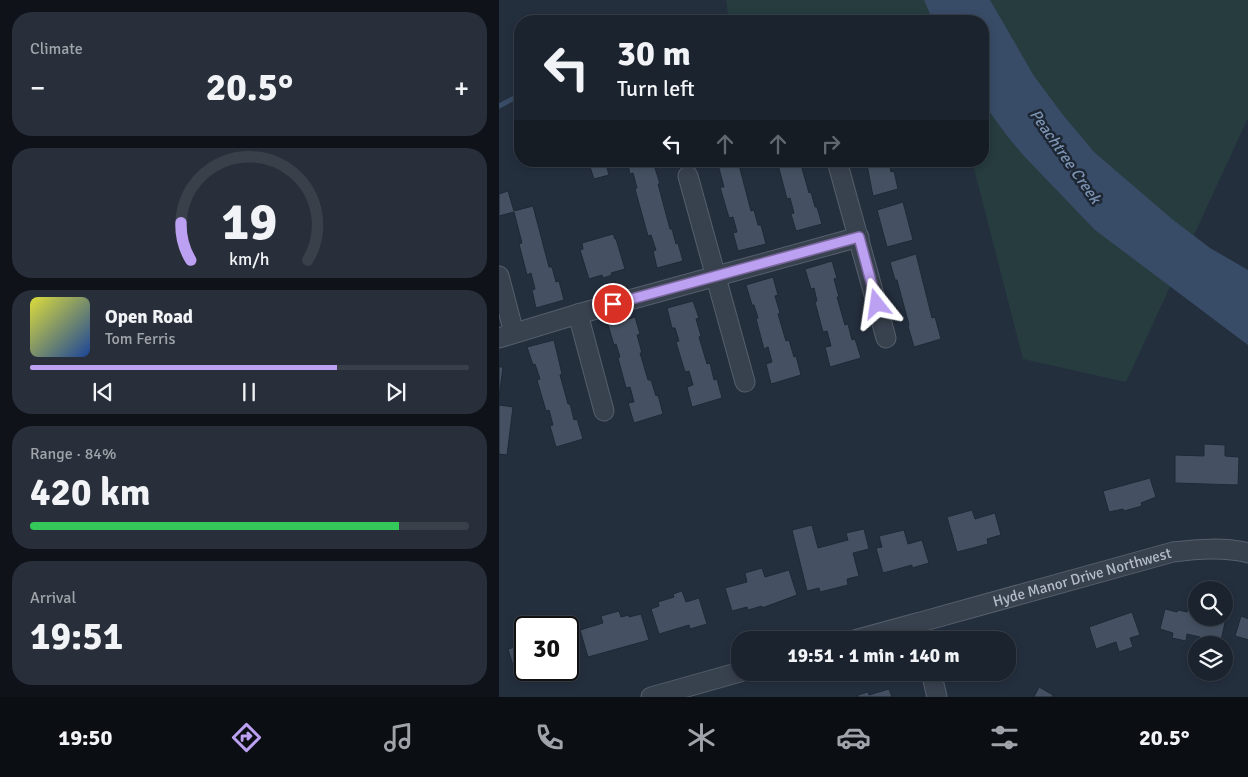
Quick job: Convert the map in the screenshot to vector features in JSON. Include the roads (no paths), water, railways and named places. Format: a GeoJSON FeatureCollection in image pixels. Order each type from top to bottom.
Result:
{"type":"FeatureCollection","features":[{"type":"Feature","properties":{"kind":"street"},"geometry":{"type":"LineString","coordinates":[[839,167],[886,338]]}},
{"type":"Feature","properties":{"kind":"street"},"geometry":{"type":"LineString","coordinates":[[688,176],[745,382]]}},
{"type":"Feature","properties":{"kind":"street"},"geometry":{"type":"LineString","coordinates":[[499,276],[507,336],[578,314],[859,237]]}},
{"type":"Feature","properties":{"kind":"street"},"geometry":{"type":"LineString","coordinates":[[578,314],[604,411]]}},
{"type":"Feature","properties":{"kind":"street","name":"Hyde Manor Drive Northwest"},"geometry":{"type":"LineString","coordinates":[[919,631],[1173,552],[1220,549],[1248,553]]}},
{"type":"Feature","properties":{"kind":"street"},"geometry":{"type":"LineString","coordinates":[[651,697],[731,675]]}},
{"type":"Feature","properties":{"kind":"street"},"geometry":{"type":"LineString","coordinates":[[933,681],[937,697]]}},
{"type":"Feature","properties":{"kind":"water","name":"Peachtree Creek"},"geometry":{"type":"Polygon","coordinates":[[[924,0],[990,0],[1034,76],[1094,152],[1172,219],[1210,248],[1248,270],[1248,345],[1095,230],[1008,137],[989,111],[989,15],[930,15],[924,0]]]}},
{"type":"Feature","properties":{"kind":"waterway"},"geometry":{"type":"LineString","coordinates":[[499,106],[514,98]]}}]}
